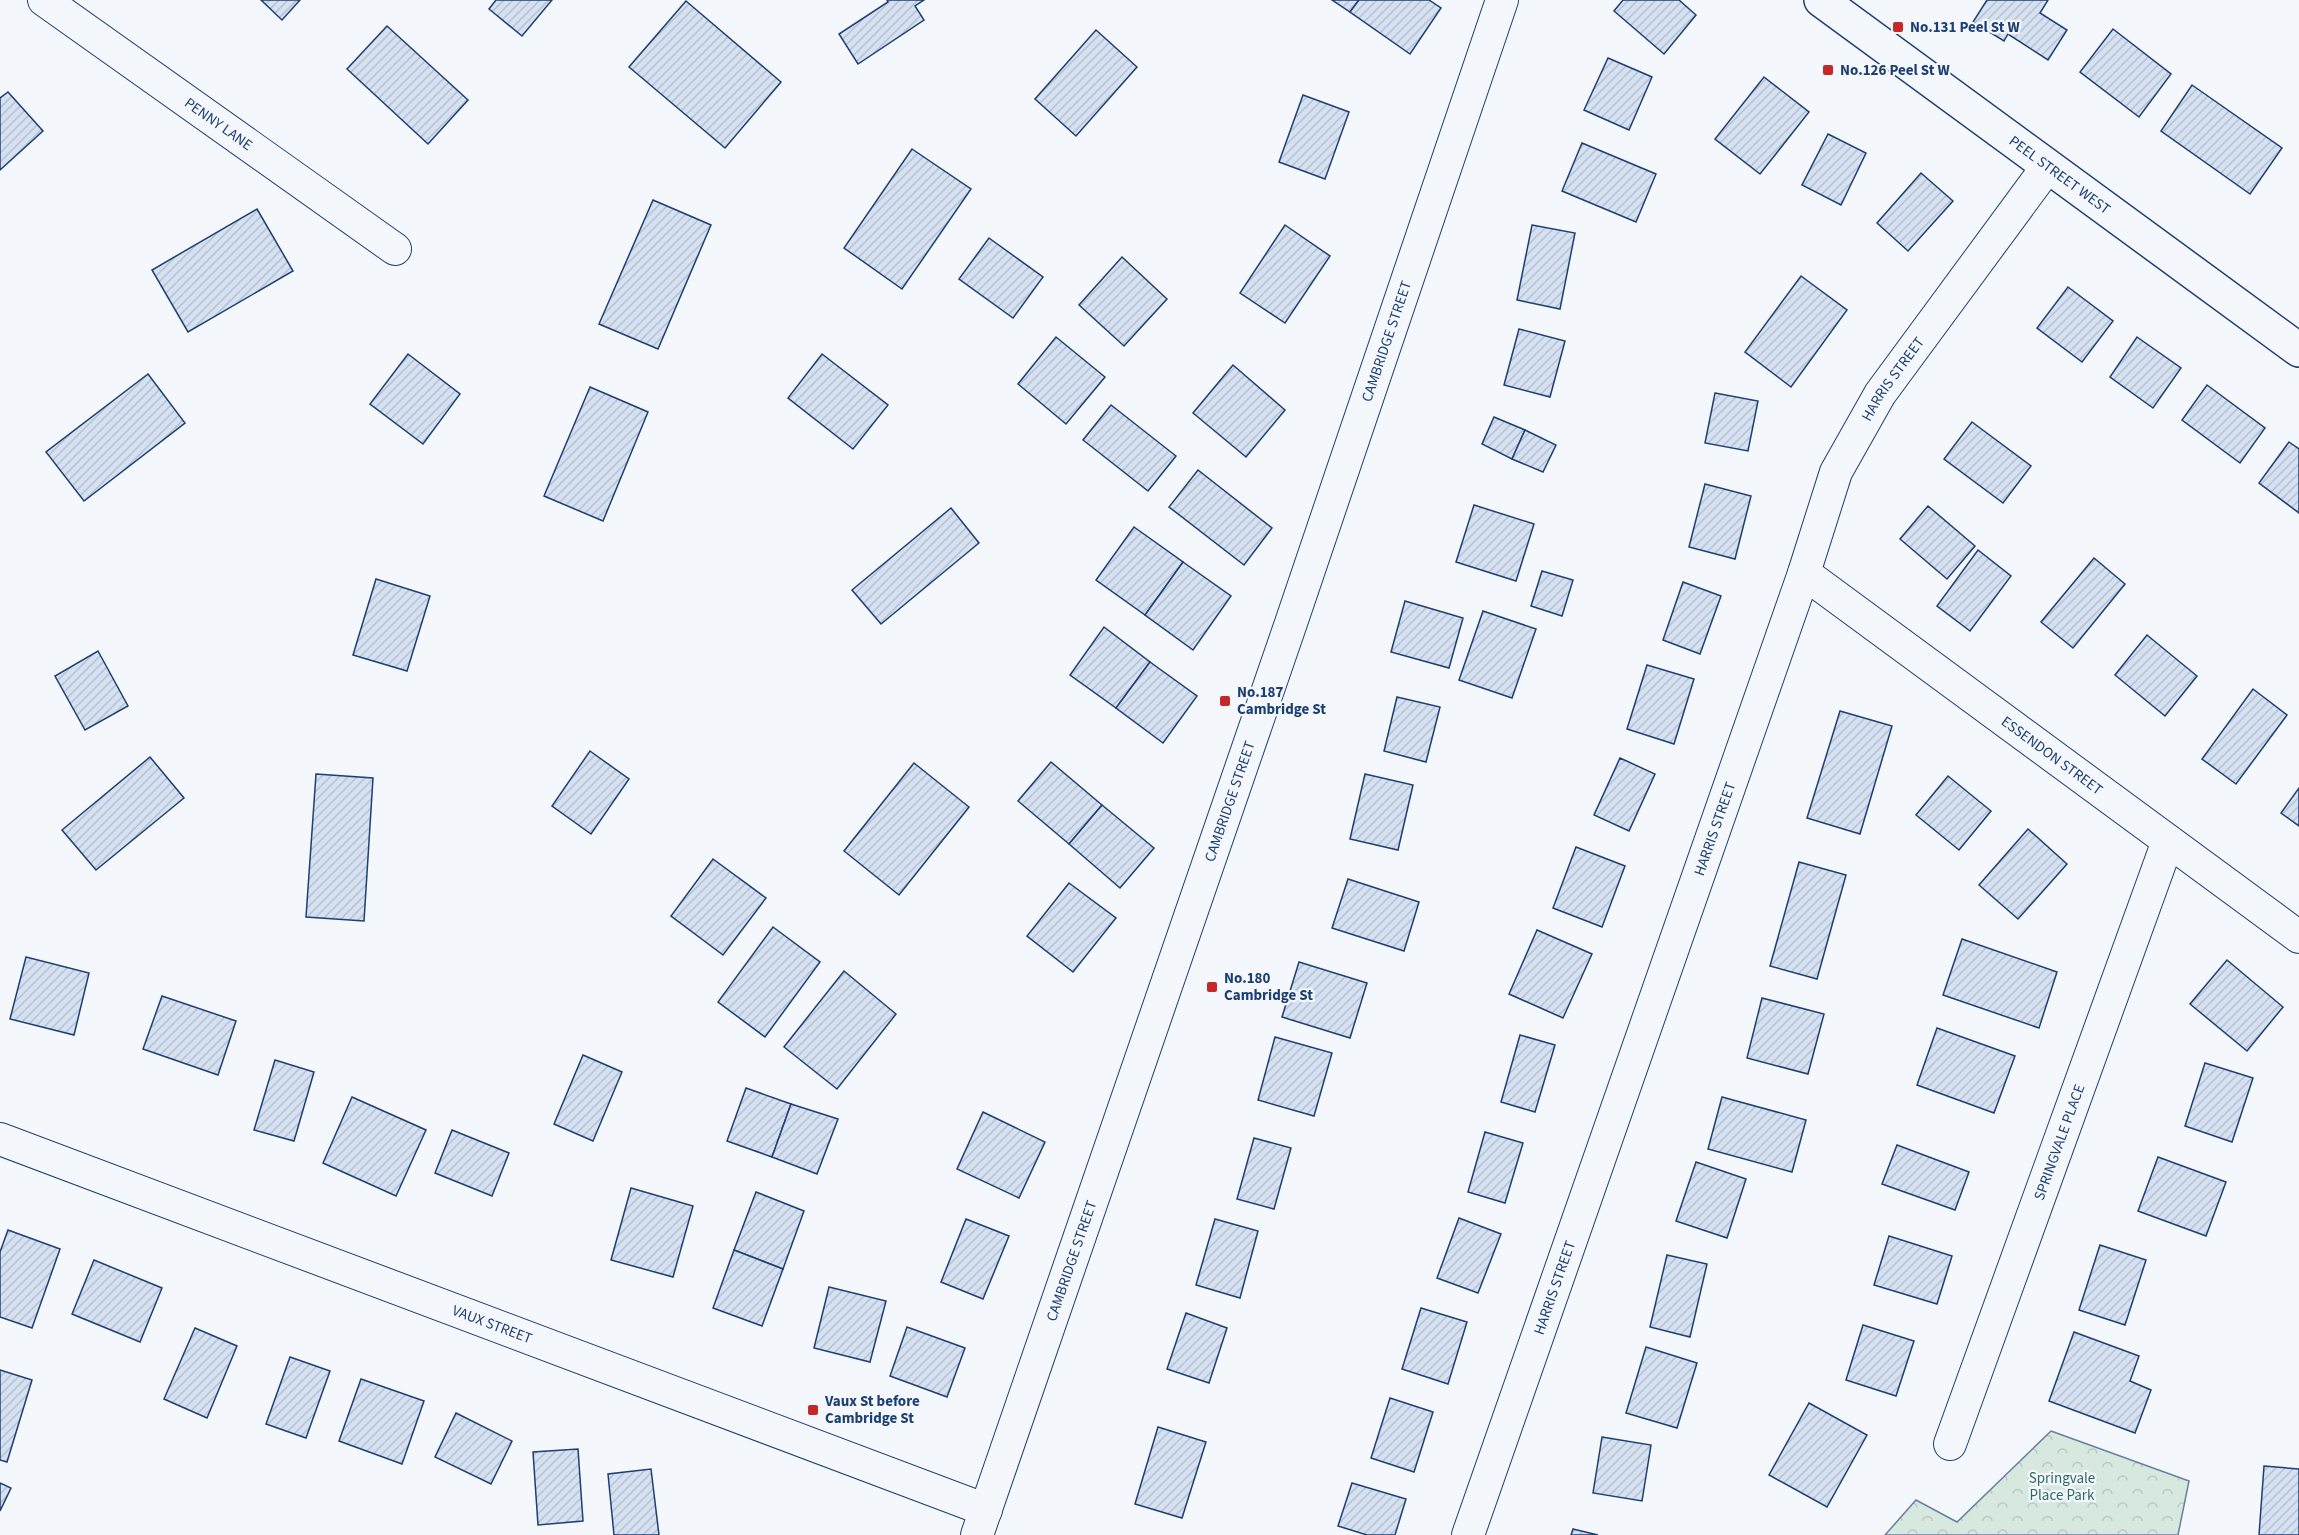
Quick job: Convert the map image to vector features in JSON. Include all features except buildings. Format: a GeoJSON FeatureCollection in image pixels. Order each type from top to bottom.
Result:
{"type":"FeatureCollection","features":[{"type":"Feature","properties":{"kind":"street","name":"PENNY LANE"},"geometry":{"type":"LineString","coordinates":[[44,0],[395,249]]}},
{"type":"Feature","properties":{"kind":"street","name":"CAMBRIDGE STREET"},"geometry":{"type":"LineString","coordinates":[[981,1523],[1295,612],[1502,0]]}},
{"type":"Feature","properties":{"kind":"street","name":"PEEL STREET WEST"},"geometry":{"type":"LineString","coordinates":[[1821,0],[2299,350]]}},
{"type":"Feature","properties":{"kind":"street","name":"HARRIS STREET"},"geometry":{"type":"LineString","coordinates":[[1468,1535],[1804,573],[1836,471],[1880,394],[2048,166]]}},
{"type":"Feature","properties":{"kind":"street","name":"ESSENDON STREET"},"geometry":{"type":"LineString","coordinates":[[1804,573],[2299,937]]}},
{"type":"Feature","properties":{"kind":"street","name":"SPRINGVALE PLACE"},"geometry":{"type":"LineString","coordinates":[[1950,1444],[2168,841]]}},
{"type":"Feature","properties":{"kind":"street","name":"VAUX STREET"},"geometry":{"type":"LineString","coordinates":[[0,1139],[981,1523]]}},
{"type":"Feature","properties":{"kind":"green space","name":"Springvale Place Park"},"geometry":{"type":"Polygon","coordinates":[[[2051,1431],[2189,1481],[2178,1535],[1885,1535],[1916,1500],[1957,1522],[2051,1431]]]}},
{"type":"Feature","properties":{"kind":"place","name":"No.131 Peel St W"},"geometry":{"type":"Point","coordinates":[1898,27]}},
{"type":"Feature","properties":{"kind":"place","name":"No.126 Peel St W"},"geometry":{"type":"Point","coordinates":[1828,70]}},
{"type":"Feature","properties":{"kind":"place","name":"No.187 Cambridge St"},"geometry":{"type":"Point","coordinates":[1225,701]}},
{"type":"Feature","properties":{"kind":"place","name":"No.180 Cambridge St"},"geometry":{"type":"Point","coordinates":[1212,987]}},
{"type":"Feature","properties":{"kind":"place","name":"Vaux St before Cambridge St"},"geometry":{"type":"Point","coordinates":[813,1410]}}]}
